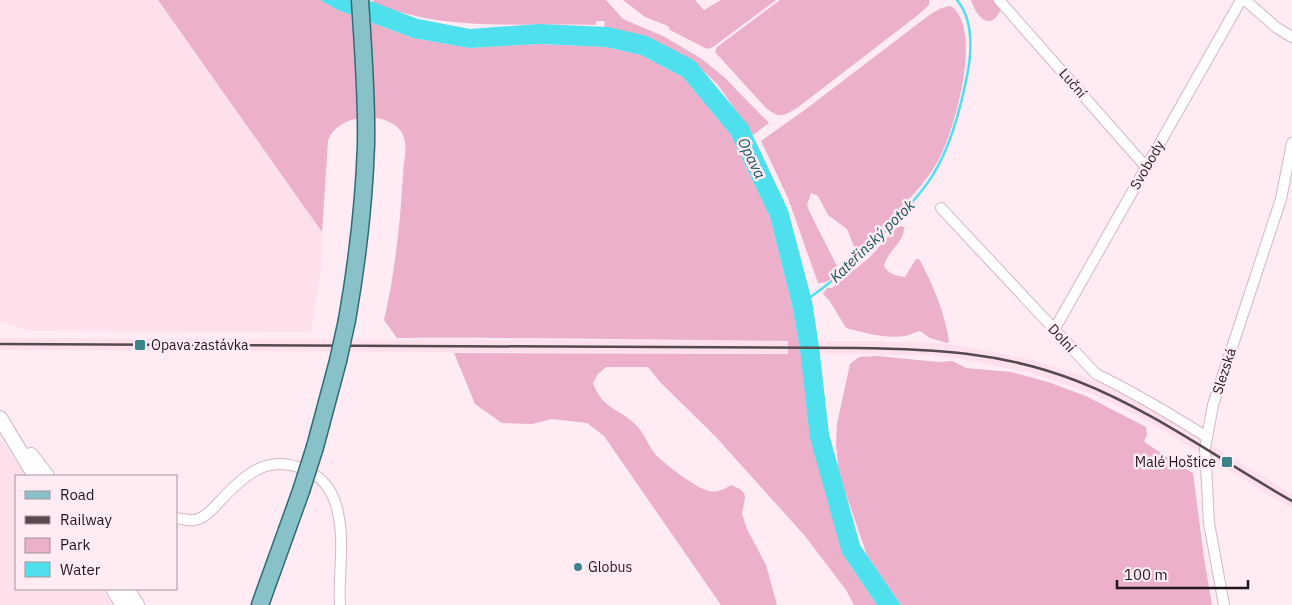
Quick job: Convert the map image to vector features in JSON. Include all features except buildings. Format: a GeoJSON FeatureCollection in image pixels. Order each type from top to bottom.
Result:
{"type":"FeatureCollection","features":[{"type":"Feature","properties":{"kind":"main road"},"geometry":{"type":"LineString","coordinates":[[260,605],[315,447],[347,320],[360,224],[366,144],[360,0]]}},
{"type":"Feature","properties":{"kind":"street","name":"Luční"},"geometry":{"type":"LineString","coordinates":[[999,0],[1146,167]]}},
{"type":"Feature","properties":{"kind":"street","name":"Svobody"},"geometry":{"type":"LineString","coordinates":[[1054,330],[1241,0]]}},
{"type":"Feature","properties":{"kind":"street"},"geometry":{"type":"LineString","coordinates":[[1245,0],[1277,28],[1292,37]]}},
{"type":"Feature","properties":{"kind":"street","name":"Slezská"},"geometry":{"type":"LineString","coordinates":[[1224,605],[1209,523],[1205,448],[1213,405],[1281,199],[1292,143]]}},
{"type":"Feature","properties":{"kind":"street","name":"Dolní"},"geometry":{"type":"LineString","coordinates":[[941,208],[1096,374],[1138,395],[1207,436]]}},
{"type":"Feature","properties":{"kind":"street"},"geometry":{"type":"LineString","coordinates":[[2,421],[47,475]]}},
{"type":"Feature","properties":{"kind":"street"},"geometry":{"type":"LineString","coordinates":[[2,421],[34,475]]}},
{"type":"Feature","properties":{"kind":"street"},"geometry":{"type":"LineString","coordinates":[[22,444],[38,457],[53,475]]}},
{"type":"Feature","properties":{"kind":"street"},"geometry":{"type":"LineString","coordinates":[[178,518],[193,520],[206,515],[244,476],[267,465],[295,465],[311,472],[318,476],[329,489],[338,512],[341,604]]}},
{"type":"Feature","properties":{"kind":"street"},"geometry":{"type":"LineString","coordinates":[[114,590],[123,605]]}},
{"type":"Feature","properties":{"kind":"street"},"geometry":{"type":"LineString","coordinates":[[128,590],[137,605]]}},
{"type":"Feature","properties":{"kind":"street"},"geometry":{"type":"LineString","coordinates":[[133,590],[142,605]]}},
{"type":"Feature","properties":{"kind":"shaded area"},"geometry":{"type":"Polygon","coordinates":[[[0,0],[158,0],[322,232],[321,267],[311,332],[31,331],[0,321],[0,0]]]}},
{"type":"Feature","properties":{"kind":"shaded area"},"geometry":{"type":"Polygon","coordinates":[[[0,338],[856,341],[938,343],[963,346],[1032,360],[1078,374],[1125,395],[1150,408],[1292,494],[1292,509],[1144,419],[1097,396],[1029,372],[961,359],[938,356],[856,354],[0,350],[0,338]]]}},
{"type":"Feature","properties":{"kind":"shaded area"},"geometry":{"type":"Polygon","coordinates":[[[0,439],[26,475],[15,475],[15,590],[102,590],[112,605],[0,605],[0,439]]]}},
{"type":"Feature","properties":{"kind":"green space"},"geometry":{"type":"Polygon","coordinates":[[[158,0],[320,0],[338,10],[413,38],[469,48],[539,44],[606,47],[641,55],[683,77],[731,135],[770,217],[792,305],[842,553],[877,605],[854,605],[846,590],[805,536],[715,436],[660,382],[648,367],[606,367],[598,374],[593,383],[601,398],[636,425],[658,457],[668,466],[703,489],[715,491],[731,485],[744,493],[742,514],[747,529],[766,565],[777,605],[721,605],[604,436],[587,423],[552,419],[532,424],[502,423],[475,404],[454,353],[788,354],[788,341],[397,338],[384,320],[394,267],[406,150],[401,131],[393,124],[381,119],[368,118],[355,119],[343,123],[334,131],[328,141],[322,232],[158,0]]]}},
{"type":"Feature","properties":{"kind":"green space"},"geometry":{"type":"Polygon","coordinates":[[[373,0],[606,0],[623,19],[663,36],[702,59],[725,78],[769,123],[753,135],[718,85],[691,61],[604,28],[605,21],[597,21],[595,25],[457,22],[429,19],[402,12],[374,3],[373,0]]]}},
{"type":"Feature","properties":{"kind":"green space"},"geometry":{"type":"Polygon","coordinates":[[[623,0],[695,0],[704,10],[721,0],[776,0],[713,47],[707,49],[670,30],[668,26],[645,17],[623,0]]]}},
{"type":"Feature","properties":{"kind":"green space"},"geometry":{"type":"Polygon","coordinates":[[[780,0],[929,0],[929,5],[797,108],[788,113],[778,115],[766,108],[715,52],[717,47],[780,0]]]}},
{"type":"Feature","properties":{"kind":"green space"},"geometry":{"type":"Polygon","coordinates":[[[971,0],[993,0],[1001,10],[993,20],[985,20],[979,15],[971,0]]]}},
{"type":"Feature","properties":{"kind":"green space"},"geometry":{"type":"Polygon","coordinates":[[[951,6],[961,18],[965,36],[966,58],[958,105],[945,147],[938,161],[916,192],[872,242],[859,253],[856,252],[847,229],[828,215],[818,196],[811,193],[807,205],[837,266],[831,279],[818,283],[788,198],[761,141],[928,16],[941,8],[951,6]]]}},
{"type":"Feature","properties":{"kind":"green space"},"geometry":{"type":"Polygon","coordinates":[[[904,227],[902,237],[884,266],[893,274],[905,277],[916,259],[919,259],[934,289],[941,310],[949,342],[947,343],[930,338],[920,331],[905,336],[891,337],[868,334],[846,328],[829,300],[823,294],[827,288],[832,288],[870,257],[896,228],[904,227]]]}},
{"type":"Feature","properties":{"kind":"green space"},"geometry":{"type":"Polygon","coordinates":[[[877,356],[939,362],[952,361],[966,368],[1011,372],[1048,382],[1086,396],[1146,427],[1147,435],[1144,441],[1146,443],[1193,473],[1212,605],[901,605],[867,555],[839,474],[836,445],[837,424],[850,364],[859,357],[877,356]]]}},
{"type":"Feature","properties":{"kind":"water","name":"Opava"},"geometry":{"type":"Polygon","coordinates":[[[320,0],[368,0],[418,19],[470,29],[539,24],[608,27],[647,36],[695,61],[748,125],[788,210],[812,301],[829,434],[860,545],[901,605],[877,605],[842,553],[810,438],[800,349],[792,305],[770,217],[731,135],[683,77],[641,55],[606,47],[539,44],[469,48],[413,38],[338,10],[320,0]]]}},
{"type":"Feature","properties":{"kind":"waterway","name":"Kateřinský potok"},"geometry":{"type":"LineString","coordinates":[[809,298],[846,270],[869,248],[923,190],[940,163],[958,113],[970,57],[969,27],[963,8],[957,0]]}},
{"type":"Feature","properties":{"kind":"railway"},"geometry":{"type":"LineString","coordinates":[[0,344],[856,348],[913,349],[968,354],[995,358],[1049,371],[1105,393],[1187,437],[1292,501]]}},
{"type":"Feature","properties":{"kind":"place","name":"Opava zastávka"},"geometry":{"type":"Point","coordinates":[140,345]}},
{"type":"Feature","properties":{"kind":"place","name":"Malé Hoštice"},"geometry":{"type":"Point","coordinates":[1227,462]}},
{"type":"Feature","properties":{"kind":"place","name":"Globus"},"geometry":{"type":"Point","coordinates":[578,567]}}]}
